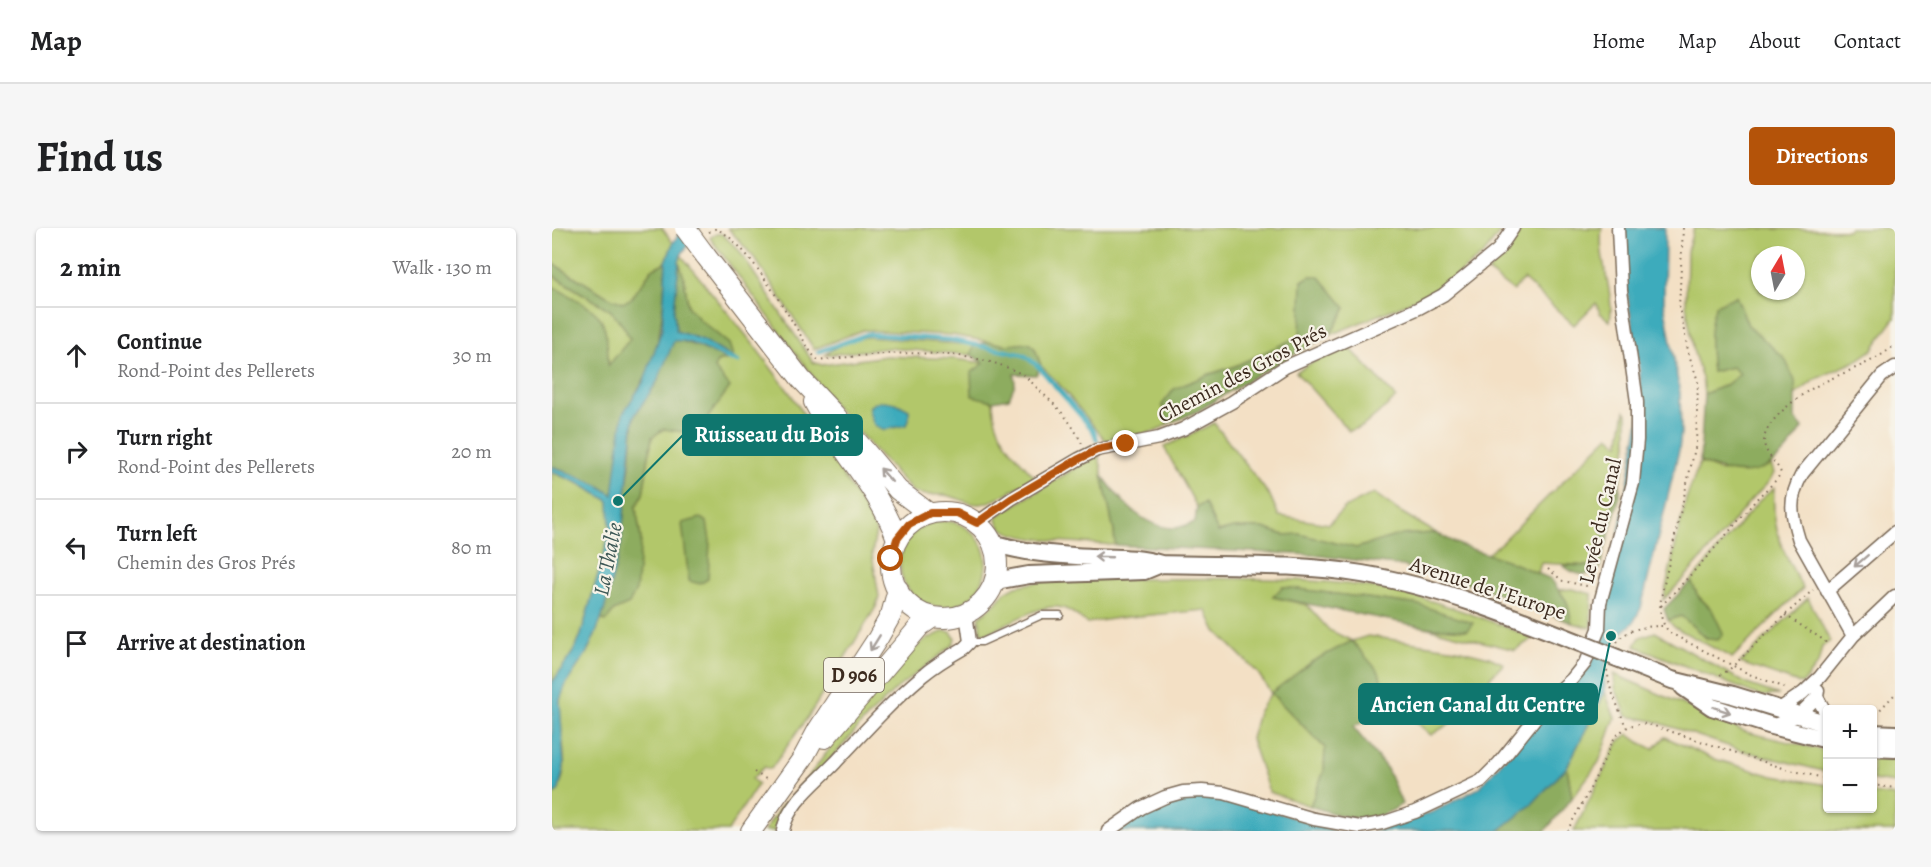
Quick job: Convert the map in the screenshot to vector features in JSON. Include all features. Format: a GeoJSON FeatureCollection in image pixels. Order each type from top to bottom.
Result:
{"type":"FeatureCollection","features":[{"type":"Feature","properties":{"kind":"main road"},"geometry":{"type":"LineString","coordinates":[[685,228],[801,379],[834,414],[898,490],[930,513]]}},
{"type":"Feature","properties":{"kind":"main road"},"geometry":{"type":"LineString","coordinates":[[801,379],[826,425],[882,508],[897,539]]}},
{"type":"Feature","properties":{"kind":"main road"},"geometry":{"type":"LineString","coordinates":[[930,513],[957,513],[977,523],[993,543],[997,564],[994,581],[986,598],[966,613],[950,617],[933,617],[915,609],[902,597],[893,579],[891,559],[897,539],[909,524],[930,513]]}},
{"type":"Feature","properties":{"kind":"main road","name":"Avenue de l'Europe"},"geometry":{"type":"LineString","coordinates":[[993,543],[1014,549],[1075,556],[1144,559],[1161,564],[1292,567],[1395,580],[1450,594],[1491,608],[1672,680]]}},
{"type":"Feature","properties":{"kind":"main road","name":"Avenue de l'Europe"},"geometry":{"type":"LineString","coordinates":[[994,581],[1029,575],[1144,571],[1161,564]]}},
{"type":"Feature","properties":{"kind":"main road","name":"D 906"},"geometry":{"type":"LineString","coordinates":[[751,831],[803,758],[818,730],[878,638],[891,615],[898,589]]}},
{"type":"Feature","properties":{"kind":"main road","name":"D 906"},"geometry":{"type":"LineString","coordinates":[[803,758],[828,735],[920,626],[933,617]]}},
{"type":"Feature","properties":{"kind":"main road"},"geometry":{"type":"LineString","coordinates":[[1672,680],[1733,695],[1823,723]]}},
{"type":"Feature","properties":{"kind":"main road"},"geometry":{"type":"LineString","coordinates":[[1672,680],[1712,707],[1823,739]]}},
{"type":"Feature","properties":{"kind":"main road"},"geometry":{"type":"LineString","coordinates":[[1877,733],[1895,734]]}},
{"type":"Feature","properties":{"kind":"main road"},"geometry":{"type":"LineString","coordinates":[[1877,748],[1895,750]]}},
{"type":"Feature","properties":{"kind":"street","name":"Chemin des Gros Prés"},"geometry":{"type":"LineString","coordinates":[[977,523],[1011,499],[1097,450],[1159,438],[1183,429],[1232,402],[1285,367],[1411,312],[1443,295],[1498,250],[1513,228]]}},
{"type":"Feature","properties":{"kind":"street","name":"Levée du Canal"},"geometry":{"type":"LineString","coordinates":[[1108,831],[1141,808],[1165,797],[1183,792],[1202,791],[1224,793],[1314,819],[1360,827],[1382,823],[1415,812],[1481,781],[1553,696],[1572,679],[1585,663],[1599,629],[1600,603],[1633,483],[1637,440],[1637,402],[1621,290],[1618,228]]}},
{"type":"Feature","properties":{"kind":"street"},"geometry":{"type":"LineString","coordinates":[[1853,636],[1805,554],[1794,526],[1792,499],[1802,474],[1882,376],[1895,367]]}},
{"type":"Feature","properties":{"kind":"street"},"geometry":{"type":"LineString","coordinates":[[1825,587],[1895,532]]}},
{"type":"Feature","properties":{"kind":"street"},"geometry":{"type":"LineString","coordinates":[[1778,710],[1803,693],[1820,677],[1853,636],[1895,596]]}},
{"type":"Feature","properties":{"kind":"street"},"geometry":{"type":"LineString","coordinates":[[783,831],[791,811],[808,790],[881,712],[924,674],[970,642],[966,613]]}},
{"type":"Feature","properties":{"kind":"street"},"geometry":{"type":"LineString","coordinates":[[1772,726],[1799,715],[1816,697],[1820,677]]}},
{"type":"Feature","properties":{"kind":"street"},"geometry":{"type":"LineString","coordinates":[[1816,697],[1823,710]]}},
{"type":"Feature","properties":{"kind":"lane"},"geometry":{"type":"LineString","coordinates":[[970,642],[982,642],[1042,615],[1060,615]]}},
{"type":"Feature","properties":{"kind":"path"},"geometry":{"type":"LineString","coordinates":[[1683,228],[1679,307],[1689,355],[1698,381],[1695,444],[1660,608],[1663,626],[1670,633],[1761,680],[1803,693]]}},
{"type":"Feature","properties":{"kind":"path"},"geometry":{"type":"LineString","coordinates":[[706,234],[715,229],[723,231],[739,246],[778,298],[812,354],[819,361],[885,353],[957,356],[990,362],[1024,376],[1062,411],[1077,433],[1087,455]]}},
{"type":"Feature","properties":{"kind":"path"},"geometry":{"type":"LineString","coordinates":[[1660,608],[1707,559],[1758,497],[1776,482],[1781,473],[1766,450],[1764,439],[1770,424],[1781,412],[1812,388],[1870,363],[1895,345]]}},
{"type":"Feature","properties":{"kind":"path"},"geometry":{"type":"LineString","coordinates":[[1548,569],[1563,581],[1604,590]]}},
{"type":"Feature","properties":{"kind":"path"},"geometry":{"type":"LineString","coordinates":[[1733,666],[1808,593],[1825,587]]}},
{"type":"Feature","properties":{"kind":"path"},"geometry":{"type":"LineString","coordinates":[[1785,615],[1825,641],[1828,647],[1822,662],[1829,667]]}},
{"type":"Feature","properties":{"kind":"path"},"geometry":{"type":"LineString","coordinates":[[1877,713],[1895,694]]}},
{"type":"Feature","properties":{"kind":"path"},"geometry":{"type":"LineString","coordinates":[[1568,831],[1614,739],[1619,732],[1631,724],[1648,724],[1777,766],[1823,778]]}},
{"type":"Feature","properties":{"kind":"path"},"geometry":{"type":"LineString","coordinates":[[1877,786],[1895,788]]}},
{"type":"Feature","properties":{"kind":"green space"},"geometry":{"type":"Polygon","coordinates":[[[552,228],[662,228],[673,243],[666,262],[652,269],[632,298],[623,304],[552,263],[552,228]]]}},
{"type":"Feature","properties":{"kind":"green space"},"geometry":{"type":"Polygon","coordinates":[[[728,228],[1503,228],[1483,255],[1443,285],[1408,303],[1330,335],[1346,308],[1302,281],[1301,336],[1233,367],[1207,375],[1163,405],[1168,424],[1157,431],[1106,441],[1041,366],[1035,349],[1029,343],[1007,345],[952,335],[863,330],[814,349],[756,260],[728,228]]]}},
{"type":"Feature","properties":{"kind":"green space"},"geometry":{"type":"Polygon","coordinates":[[[1522,228],[1602,228],[1602,251],[1611,309],[1610,321],[1600,313],[1596,303],[1574,325],[1523,279],[1513,291],[1488,272],[1522,228]]]}},
{"type":"Feature","properties":{"kind":"green space"},"geometry":{"type":"Polygon","coordinates":[[[1694,228],[1848,230],[1850,228],[1895,228],[1895,318],[1872,350],[1856,361],[1816,379],[1795,395],[1794,382],[1786,363],[1749,327],[1736,297],[1716,305],[1713,313],[1712,372],[1732,367],[1741,374],[1726,385],[1704,394],[1686,304],[1687,251],[1694,228]]]}},
{"type":"Feature","properties":{"kind":"green space"},"geometry":{"type":"Polygon","coordinates":[[[716,234],[722,234],[738,249],[813,362],[822,365],[886,356],[955,359],[984,363],[981,397],[993,401],[997,424],[1006,443],[1035,477],[1001,497],[980,504],[949,496],[924,495],[912,491],[835,406],[710,238],[716,234]]]}},
{"type":"Feature","properties":{"kind":"green space"},"geometry":{"type":"Polygon","coordinates":[[[681,255],[792,396],[865,510],[876,531],[872,554],[879,597],[876,607],[810,714],[771,769],[764,767],[752,779],[758,784],[728,831],[552,831],[552,796],[559,787],[564,764],[561,695],[566,682],[586,654],[601,619],[606,621],[615,610],[629,604],[641,540],[636,507],[643,494],[652,437],[664,429],[717,362],[734,358],[688,307],[679,262],[681,255]]]}},
{"type":"Feature","properties":{"kind":"green space"},"geometry":{"type":"Polygon","coordinates":[[[666,262],[657,345],[638,389],[613,495],[598,485],[552,466],[552,286],[585,305],[600,318],[606,335],[608,366],[630,339],[624,327],[610,310],[552,275],[552,263],[608,297],[623,303],[632,298],[652,269],[666,262]]]}},
{"type":"Feature","properties":{"kind":"green space"},"geometry":{"type":"Polygon","coordinates":[[[679,262],[688,307],[729,344],[734,359],[703,340],[676,331],[674,311],[679,262]]]}},
{"type":"Feature","properties":{"kind":"green space"},"geometry":{"type":"Polygon","coordinates":[[[552,275],[610,310],[624,327],[630,339],[608,367],[607,344],[589,308],[552,286],[552,275]]]}},
{"type":"Feature","properties":{"kind":"green space"},"geometry":{"type":"Polygon","coordinates":[[[1310,276],[1319,276],[1346,308],[1330,335],[1253,377],[1198,411],[1168,424],[1162,405],[1174,389],[1233,367],[1300,336],[1302,281],[1310,276]]]}},
{"type":"Feature","properties":{"kind":"green space"},"geometry":{"type":"Polygon","coordinates":[[[1736,296],[1748,325],[1785,359],[1795,381],[1795,419],[1803,428],[1771,464],[1747,473],[1718,469],[1700,462],[1704,394],[1726,385],[1740,374],[1732,367],[1712,372],[1710,347],[1711,321],[1716,305],[1736,296]]]}},
{"type":"Feature","properties":{"kind":"green space"},"geometry":{"type":"Polygon","coordinates":[[[867,337],[974,345],[971,355],[889,348],[825,355],[845,343],[867,337]]]}},
{"type":"Feature","properties":{"kind":"green space"},"geometry":{"type":"Polygon","coordinates":[[[678,340],[727,359],[717,362],[714,368],[730,387],[706,420],[689,433],[664,429],[652,437],[643,494],[636,507],[641,540],[636,590],[629,604],[615,610],[606,621],[601,619],[621,544],[634,416],[657,382],[673,341],[678,340]]]}},
{"type":"Feature","properties":{"kind":"green space"},"geometry":{"type":"Polygon","coordinates":[[[989,342],[1007,345],[1029,343],[1035,349],[1041,366],[1036,375],[1014,374],[1015,384],[1009,398],[993,401],[972,396],[971,373],[984,363],[971,355],[974,345],[989,342]]]}},
{"type":"Feature","properties":{"kind":"green space"},"geometry":{"type":"Polygon","coordinates":[[[1349,347],[1396,398],[1363,426],[1349,431],[1296,372],[1318,359],[1349,347]]]}},
{"type":"Feature","properties":{"kind":"green space"},"geometry":{"type":"Polygon","coordinates":[[[1625,411],[1627,414],[1627,444],[1624,469],[1592,566],[1541,563],[1538,573],[1487,554],[1501,543],[1609,436],[1619,444],[1625,411]]]}},
{"type":"Feature","properties":{"kind":"green space"},"geometry":{"type":"Polygon","coordinates":[[[1214,423],[1270,496],[1279,516],[1329,524],[1344,508],[1374,493],[1436,533],[1399,535],[1356,548],[1299,535],[1284,535],[1263,528],[1234,528],[1218,532],[1205,504],[1197,507],[1164,447],[1214,423]]]}},
{"type":"Feature","properties":{"kind":"green space"},"geometry":{"type":"Polygon","coordinates":[[[1099,456],[1115,545],[1039,539],[1011,533],[1002,528],[997,516],[1099,456]]]}},
{"type":"Feature","properties":{"kind":"green space"},"geometry":{"type":"Polygon","coordinates":[[[1700,462],[1719,471],[1767,467],[1771,464],[1774,473],[1708,552],[1663,600],[1686,499],[1700,462]]]}},
{"type":"Feature","properties":{"kind":"green space"},"geometry":{"type":"Polygon","coordinates":[[[552,472],[610,501],[610,532],[581,635],[573,652],[552,683],[552,472]]]}},
{"type":"Feature","properties":{"kind":"green space"},"geometry":{"type":"Polygon","coordinates":[[[1102,475],[1132,510],[1150,522],[1161,526],[1175,528],[1195,522],[1197,507],[1205,503],[1218,532],[1234,528],[1263,528],[1284,535],[1299,534],[1356,548],[1399,535],[1436,533],[1462,546],[1506,560],[1551,579],[1567,602],[1572,623],[1478,586],[1403,566],[1313,555],[1115,545],[1102,475]]]}},
{"type":"Feature","properties":{"kind":"green space"},"geometry":{"type":"Polygon","coordinates":[[[1620,482],[1620,496],[1599,570],[1585,575],[1571,571],[1563,565],[1592,566],[1620,482]]]}},
{"type":"Feature","properties":{"kind":"green space"},"geometry":{"type":"Polygon","coordinates":[[[1774,488],[1774,516],[1780,540],[1803,588],[1732,658],[1674,627],[1668,620],[1681,616],[1707,639],[1712,610],[1698,596],[1691,581],[1759,501],[1774,488]]]}},
{"type":"Feature","properties":{"kind":"green space"},"geometry":{"type":"Polygon","coordinates":[[[701,518],[707,522],[710,541],[708,579],[700,584],[689,581],[682,523],[701,518]]]}},
{"type":"Feature","properties":{"kind":"green space"},"geometry":{"type":"Polygon","coordinates":[[[943,521],[959,525],[973,534],[982,548],[986,564],[982,580],[973,594],[959,603],[943,607],[927,603],[913,594],[904,580],[900,564],[904,548],[913,534],[927,525],[943,521]]]}},
{"type":"Feature","properties":{"kind":"green space"},"geometry":{"type":"Polygon","coordinates":[[[1275,579],[1376,588],[1436,603],[1534,638],[1515,650],[1424,627],[1467,630],[1420,605],[1282,587],[1273,597],[1307,605],[1329,630],[1352,641],[1368,636],[1457,649],[1489,657],[1504,664],[1491,676],[1484,692],[1454,721],[1431,735],[1409,716],[1383,687],[1379,672],[1271,693],[1258,673],[1216,631],[1206,610],[1087,623],[1066,609],[1050,607],[1022,616],[988,633],[981,633],[979,617],[1005,592],[1016,586],[1043,581],[1275,579]]]}},
{"type":"Feature","properties":{"kind":"green space"},"geometry":{"type":"Polygon","coordinates":[[[1691,581],[1698,596],[1712,610],[1723,633],[1718,640],[1708,639],[1681,616],[1668,620],[1664,609],[1691,581]]]}},
{"type":"Feature","properties":{"kind":"green space"},"geometry":{"type":"Polygon","coordinates":[[[1283,587],[1420,605],[1473,623],[1467,630],[1424,627],[1273,597],[1283,587]]]}},
{"type":"Feature","properties":{"kind":"green space"},"geometry":{"type":"Polygon","coordinates":[[[1572,589],[1592,594],[1591,628],[1572,623],[1567,602],[1559,590],[1572,589]]]}},
{"type":"Feature","properties":{"kind":"green space"},"geometry":{"type":"Polygon","coordinates":[[[1808,598],[1830,641],[1822,647],[1818,664],[1802,684],[1740,663],[1808,598]]]}},
{"type":"Feature","properties":{"kind":"green space"},"geometry":{"type":"Polygon","coordinates":[[[944,631],[951,632],[955,638],[953,645],[896,689],[792,798],[850,722],[897,666],[923,641],[944,631]]]}},
{"type":"Feature","properties":{"kind":"green space"},"geometry":{"type":"Polygon","coordinates":[[[1655,632],[1747,684],[1779,695],[1760,696],[1635,646],[1640,637],[1655,632]]]}},
{"type":"Feature","properties":{"kind":"green space"},"geometry":{"type":"Polygon","coordinates":[[[1352,641],[1379,672],[1383,687],[1409,716],[1380,717],[1353,727],[1387,769],[1402,804],[1379,816],[1368,818],[1346,817],[1310,806],[1324,771],[1325,748],[1271,693],[1313,661],[1352,641]]]}},
{"type":"Feature","properties":{"kind":"green space"},"geometry":{"type":"Polygon","coordinates":[[[1614,674],[1746,732],[1823,750],[1823,771],[1740,750],[1654,721],[1627,716],[1615,688],[1614,674]]]}},
{"type":"Feature","properties":{"kind":"green space"},"geometry":{"type":"Polygon","coordinates":[[[1605,692],[1615,718],[1599,762],[1572,798],[1567,767],[1605,692]]]}},
{"type":"Feature","properties":{"kind":"green space"},"geometry":{"type":"Polygon","coordinates":[[[1271,693],[1325,748],[1324,771],[1310,806],[1269,792],[1251,739],[1258,712],[1271,693]]]}},
{"type":"Feature","properties":{"kind":"green space"},"geometry":{"type":"Polygon","coordinates":[[[1628,734],[1653,749],[1665,737],[1711,758],[1773,776],[1823,784],[1823,813],[1877,813],[1877,794],[1895,796],[1895,831],[1574,831],[1618,742],[1628,734]]]}},
{"type":"Feature","properties":{"kind":"green space"},"geometry":{"type":"Polygon","coordinates":[[[1877,758],[1895,759],[1895,783],[1877,781],[1877,758]]]}},
{"type":"Feature","properties":{"kind":"green space"},"geometry":{"type":"Polygon","coordinates":[[[1567,767],[1572,798],[1545,831],[1498,831],[1531,805],[1567,767]]]}},
{"type":"Feature","properties":{"kind":"green space"},"geometry":{"type":"Polygon","coordinates":[[[792,798],[775,826],[775,831],[764,831],[782,805],[792,798]]]}},
{"type":"Feature","properties":{"kind":"water","name":"La Thalie"},"geometry":{"type":"Polygon","coordinates":[[[683,228],[700,228],[681,255],[679,262],[674,311],[676,331],[703,340],[734,359],[719,356],[689,343],[674,341],[657,382],[634,416],[621,544],[596,633],[586,654],[566,684],[560,700],[564,767],[559,790],[552,796],[552,683],[573,652],[581,635],[610,532],[609,501],[578,483],[552,472],[552,466],[598,485],[613,495],[623,413],[644,381],[662,329],[666,262],[673,243],[683,228]]]}},
{"type":"Feature","properties":{"kind":"water"},"geometry":{"type":"Polygon","coordinates":[[[1622,228],[1665,228],[1664,303],[1680,393],[1679,450],[1641,608],[1633,623],[1615,639],[1604,673],[1605,692],[1567,767],[1531,805],[1498,831],[1372,831],[1435,811],[1479,788],[1590,666],[1601,634],[1642,403],[1639,366],[1628,300],[1622,228]]]}},
{"type":"Feature","properties":{"kind":"water"},"geometry":{"type":"Polygon","coordinates":[[[884,401],[896,403],[909,410],[909,420],[906,425],[884,430],[874,425],[869,411],[870,406],[884,401]]]}},
{"type":"Feature","properties":{"kind":"water"},"geometry":{"type":"Polygon","coordinates":[[[1207,794],[1336,831],[1118,831],[1160,806],[1207,794]]]}},
{"type":"Feature","properties":{"kind":"waterway"},"geometry":{"type":"LineString","coordinates":[[818,352],[867,334],[952,340],[1024,355],[1039,367],[1093,430],[1097,440]]}},
{"type":"Feature","properties":{"kind":"waterway"},"geometry":{"type":"LineString","coordinates":[[726,357],[738,362]]}},
{"type":"Feature","properties":{"kind":"place","name":"Ruisseau du Bois"},"geometry":{"type":"Point","coordinates":[618,501]}},
{"type":"Feature","properties":{"kind":"place","name":"Ancien Canal du Centre"},"geometry":{"type":"Point","coordinates":[1611,636]}},
{"type":"Feature","properties":{"kind":"route"},"geometry":{"type":"LineString","coordinates":[[891,559],[897,539],[909,524],[930,513],[957,513],[977,523],[1011,499],[1079,459],[1097,450],[1126,444]]}}]}
